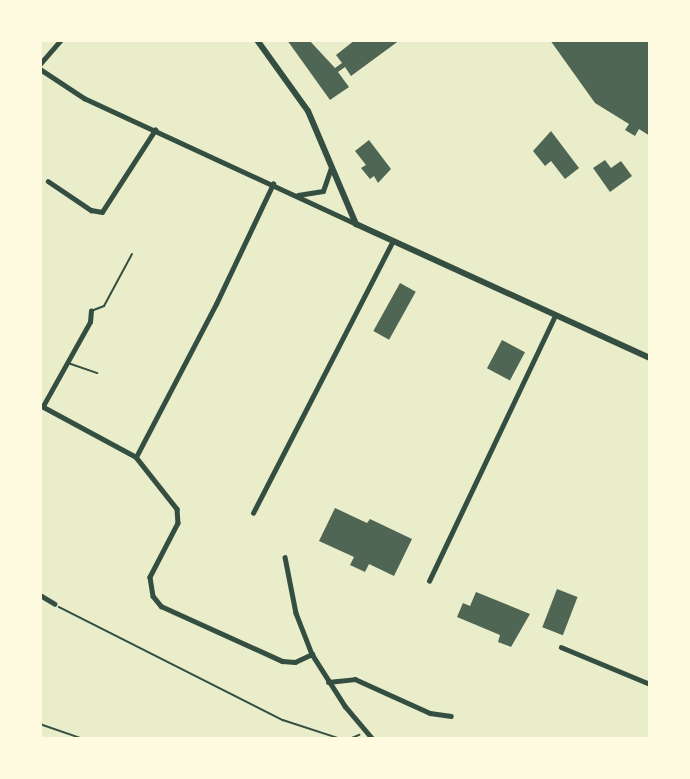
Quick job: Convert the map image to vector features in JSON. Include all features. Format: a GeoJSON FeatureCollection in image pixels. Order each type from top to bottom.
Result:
{"type":"FeatureCollection","features":[{"type":"Feature","properties":{"kind":"street"},"geometry":{"type":"LineString","coordinates":[[40,64],[61,40]]}},
{"type":"Feature","properties":{"kind":"street"},"geometry":{"type":"LineString","coordinates":[[257,40],[308,111],[332,162],[356,224]]}},
{"type":"Feature","properties":{"kind":"street"},"geometry":{"type":"LineString","coordinates":[[40,69],[84,98],[650,358]]}},
{"type":"Feature","properties":{"kind":"street"},"geometry":{"type":"LineString","coordinates":[[48,181],[91,210],[102,212],[155,130]]}},
{"type":"Feature","properties":{"kind":"street"},"geometry":{"type":"LineString","coordinates":[[292,195],[323,191],[332,162]]}},
{"type":"Feature","properties":{"kind":"street"},"geometry":{"type":"LineString","coordinates":[[136,457],[220,297],[273,184]]}},
{"type":"Feature","properties":{"kind":"street"},"geometry":{"type":"LineString","coordinates":[[253,513],[393,241]]}},
{"type":"Feature","properties":{"kind":"street"},"geometry":{"type":"LineString","coordinates":[[91,311],[90,322],[42,406],[136,457],[179,514],[150,577],[156,601],[282,661],[295,662],[312,654]]}},
{"type":"Feature","properties":{"kind":"street"},"geometry":{"type":"LineString","coordinates":[[429,581],[555,316]]}},
{"type":"Feature","properties":{"kind":"street"},"geometry":{"type":"LineString","coordinates":[[285,556],[296,613],[312,654],[328,682],[372,738]]}},
{"type":"Feature","properties":{"kind":"street"},"geometry":{"type":"LineString","coordinates":[[40,595],[55,604]]}},
{"type":"Feature","properties":{"kind":"street"},"geometry":{"type":"LineString","coordinates":[[561,647],[650,684]]}},
{"type":"Feature","properties":{"kind":"street"},"geometry":{"type":"LineString","coordinates":[[328,682],[355,679],[430,713],[451,716]]}},
{"type":"Feature","properties":{"kind":"lane"},"geometry":{"type":"LineString","coordinates":[[91,311],[104,306],[132,254]]}},
{"type":"Feature","properties":{"kind":"lane"},"geometry":{"type":"LineString","coordinates":[[68,363],[97,373]]}},
{"type":"Feature","properties":{"kind":"path"},"geometry":{"type":"LineString","coordinates":[[55,604],[283,720],[338,738]]}},
{"type":"Feature","properties":{"kind":"path"},"geometry":{"type":"LineString","coordinates":[[40,724],[81,738]]}},
{"type":"Feature","properties":{"kind":"path"},"geometry":{"type":"LineString","coordinates":[[352,738],[365,731]]}},
{"type":"Feature","properties":{"kind":"building"},"geometry":{"type":"Polygon","coordinates":[[[287,40],[309,40],[335,68],[342,63],[336,55],[355,40],[400,40],[351,76],[345,67],[338,72],[349,87],[330,100],[287,40]]]}},
{"type":"Feature","properties":{"kind":"building"},"geometry":{"type":"Polygon","coordinates":[[[550,40],[650,40],[650,136],[639,129],[635,136],[625,130],[629,124],[595,103],[550,40]]]}},
{"type":"Feature","properties":{"kind":"building"},"geometry":{"type":"Polygon","coordinates":[[[551,131],[579,168],[565,179],[551,161],[545,166],[533,151],[551,131]]]}},
{"type":"Feature","properties":{"kind":"building"},"geometry":{"type":"Polygon","coordinates":[[[369,140],[391,169],[378,183],[374,176],[370,179],[361,168],[366,165],[355,151],[369,140]]]}},
{"type":"Feature","properties":{"kind":"building"},"geometry":{"type":"Polygon","coordinates":[[[605,160],[611,168],[621,161],[632,176],[610,192],[593,168],[605,160]]]}},
{"type":"Feature","properties":{"kind":"building"},"geometry":{"type":"Polygon","coordinates":[[[400,283],[416,292],[389,340],[373,331],[400,283]]]}},
{"type":"Feature","properties":{"kind":"building"},"geometry":{"type":"Polygon","coordinates":[[[502,340],[525,352],[510,380],[487,368],[502,340]]]}},
{"type":"Feature","properties":{"kind":"building"},"geometry":{"type":"Polygon","coordinates":[[[335,508],[367,523],[370,519],[412,539],[394,576],[369,564],[365,572],[350,565],[354,557],[319,541],[335,508]]]}},
{"type":"Feature","properties":{"kind":"building"},"geometry":{"type":"Polygon","coordinates":[[[557,589],[578,597],[563,635],[542,627],[557,589]]]}},
{"type":"Feature","properties":{"kind":"building"},"geometry":{"type":"Polygon","coordinates":[[[476,592],[530,614],[511,647],[498,642],[500,635],[457,617],[463,603],[470,606],[476,592]]]}}]}
